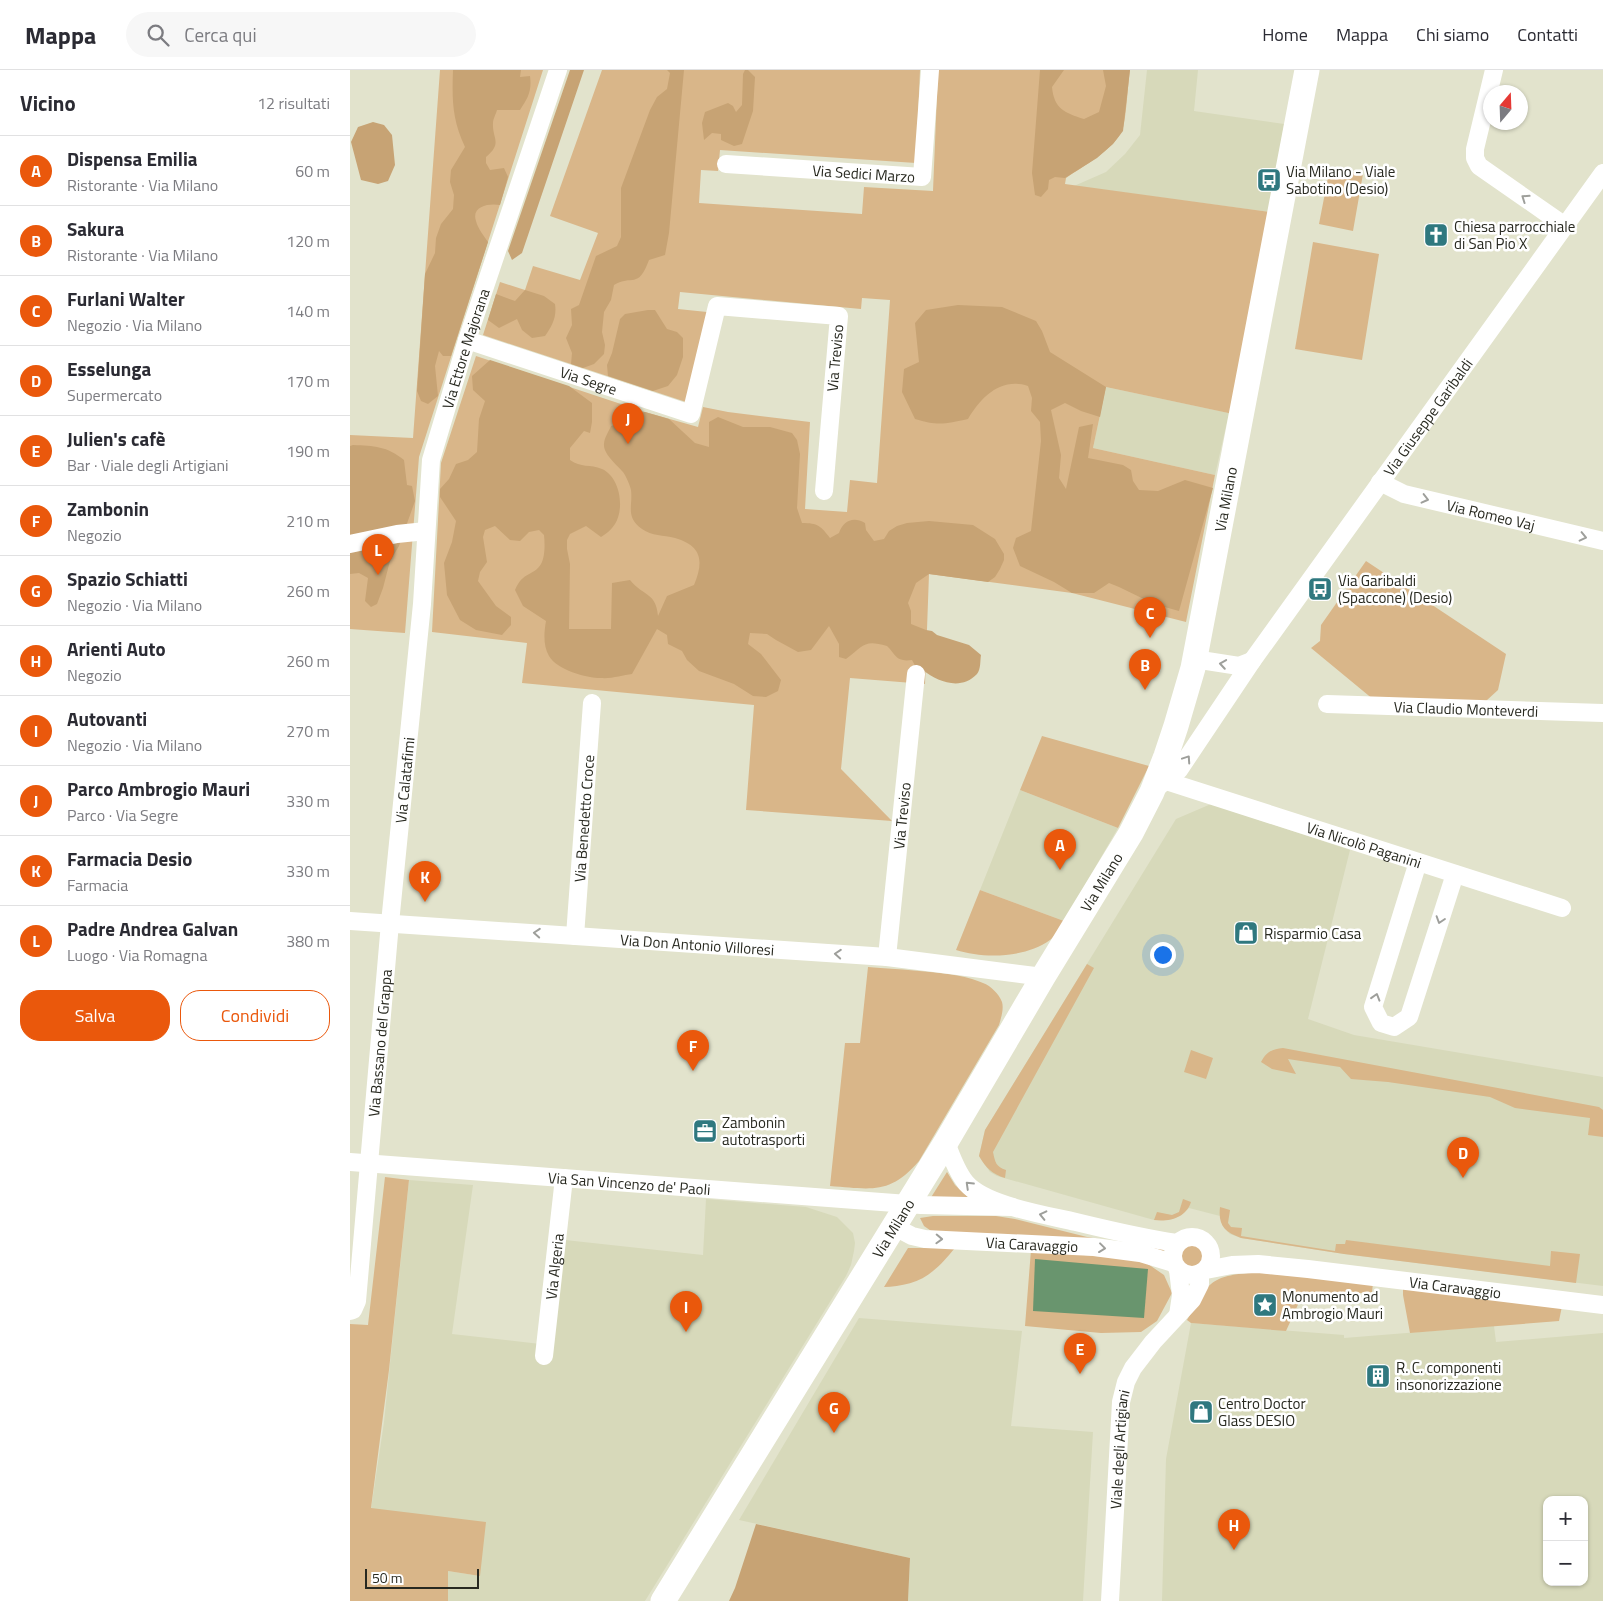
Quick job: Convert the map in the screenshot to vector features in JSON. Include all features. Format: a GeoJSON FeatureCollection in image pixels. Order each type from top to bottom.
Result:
{"type":"FeatureCollection","features":[{"type":"Feature","properties":{"kind":"main road","name":"Via Milano"},"geometry":{"type":"LineString","coordinates":[[662,1601],[946,1142],[1159,786],[1194,659],[1307,70]]}},
{"type":"Feature","properties":{"kind":"street","name":"Via Ettore Majorana"},"geometry":{"type":"LineString","coordinates":[[418,636],[431,460],[466,340],[558,70]]}},
{"type":"Feature","properties":{"kind":"street","name":"Via Sedici Marzo"},"geometry":{"type":"LineString","coordinates":[[726,164],[922,177],[930,70]]}},
{"type":"Feature","properties":{"kind":"street"},"geometry":{"type":"LineString","coordinates":[[1494,70],[1475,149],[1479,166],[1565,226]]}},
{"type":"Feature","properties":{"kind":"street","name":"Via Giuseppe Garibaldi"},"geometry":{"type":"LineString","coordinates":[[1159,786],[1179,770],[1252,662],[1603,173]]}},
{"type":"Feature","properties":{"kind":"street","name":"Via Segre"},"geometry":{"type":"LineString","coordinates":[[466,340],[691,414],[717,306]]}},
{"type":"Feature","properties":{"kind":"street","name":"Via Treviso"},"geometry":{"type":"LineString","coordinates":[[717,306],[839,316],[824,491]]}},
{"type":"Feature","properties":{"kind":"street","name":"Via Romeo Vaj"},"geometry":{"type":"LineString","coordinates":[[1380,482],[1404,494],[1603,541]]}},
{"type":"Feature","properties":{"kind":"street"},"geometry":{"type":"LineString","coordinates":[[350,544],[397,534],[426,531]]}},
{"type":"Feature","properties":{"kind":"street","name":"Via Calatafimi"},"geometry":{"type":"LineString","coordinates":[[390,924],[418,636]]}},
{"type":"Feature","properties":{"kind":"street"},"geometry":{"type":"LineString","coordinates":[[1194,659],[1239,666],[1252,662]]}},
{"type":"Feature","properties":{"kind":"street","name":"Via Treviso"},"geometry":{"type":"LineString","coordinates":[[887,957],[916,674]]}},
{"type":"Feature","properties":{"kind":"street","name":"Via Benedetto Croce"},"geometry":{"type":"LineString","coordinates":[[575,936],[592,703]]}},
{"type":"Feature","properties":{"kind":"street","name":"Via Claudio Monteverdi"},"geometry":{"type":"LineString","coordinates":[[1327,704],[1603,713]]}},
{"type":"Feature","properties":{"kind":"street","name":"Via Nicolò Paganini"},"geometry":{"type":"LineString","coordinates":[[1159,786],[1418,862],[1562,908]]}},
{"type":"Feature","properties":{"kind":"street"},"geometry":{"type":"LineString","coordinates":[[1418,862],[1373,1007],[1381,1024],[1394,1027],[1409,1017],[1455,874]]}},
{"type":"Feature","properties":{"kind":"street","name":"Via Don Antonio Villoresi"},"geometry":{"type":"LineString","coordinates":[[350,921],[887,957],[1043,977]]}},
{"type":"Feature","properties":{"kind":"street","name":"Via Bassano del Grappa"},"geometry":{"type":"LineString","coordinates":[[350,1311],[357,1301],[390,924]]}},
{"type":"Feature","properties":{"kind":"street","name":"Via Caravaggio"},"geometry":{"type":"LineString","coordinates":[[946,1142],[966,1184],[981,1194],[1012,1207],[1146,1238],[1176,1243]]}},
{"type":"Feature","properties":{"kind":"street","name":"Via San Vincenzo de' Paoli"},"geometry":{"type":"LineString","coordinates":[[350,1162],[908,1204]]}},
{"type":"Feature","properties":{"kind":"street","name":"Via Algeria"},"geometry":{"type":"LineString","coordinates":[[544,1356],[564,1178]]}},
{"type":"Feature","properties":{"kind":"street","name":"Via Caravaggio"},"geometry":{"type":"LineString","coordinates":[[908,1204],[1012,1207]]}},
{"type":"Feature","properties":{"kind":"street","name":"Via Caravaggio"},"geometry":{"type":"LineString","coordinates":[[893,1226],[912,1236],[925,1239],[1094,1247],[1140,1253],[1175,1266]]}},
{"type":"Feature","properties":{"kind":"street"},"geometry":{"type":"LineString","coordinates":[[1175,1266],[1186,1274],[1203,1272],[1211,1257],[1211,1250],[1208,1244],[1195,1236],[1182,1239],[1176,1243],[1172,1251],[1175,1266],[1181,1295],[1178,1315]]}},
{"type":"Feature","properties":{"kind":"street","name":"Via Caravaggio"},"geometry":{"type":"LineString","coordinates":[[1208,1244],[1231,1255],[1308,1269]]}},
{"type":"Feature","properties":{"kind":"street","name":"Via Caravaggio"},"geometry":{"type":"LineString","coordinates":[[1203,1272],[1232,1266],[1258,1264],[1603,1306]]}},
{"type":"Feature","properties":{"kind":"street","name":"Viale degli Artigiani"},"geometry":{"type":"LineString","coordinates":[[1110,1601],[1119,1431],[1126,1382],[1142,1354],[1192,1300],[1200,1284],[1203,1272]]}},
{"type":"Feature","properties":{"kind":"shaded area"},"geometry":{"type":"Polygon","coordinates":[[[440,70],[543,70],[419,457],[405,633],[350,629],[350,435],[413,438],[440,70]]]}},
{"type":"Feature","properties":{"kind":"shaded area"},"geometry":{"type":"Polygon","coordinates":[[[453,70],[521,70],[520,77],[530,76],[530,90],[520,110],[497,110],[493,121],[496,141],[494,148],[486,157],[486,163],[490,170],[504,168],[508,177],[500,205],[486,205],[476,212],[477,224],[488,242],[451,356],[443,356],[439,351],[435,366],[438,396],[428,404],[421,401],[417,391],[425,274],[435,253],[436,238],[441,224],[453,209],[454,195],[450,182],[451,170],[465,147],[455,118],[453,70]]]}},
{"type":"Feature","properties":{"kind":"shaded area"},"geometry":{"type":"Polygon","coordinates":[[[570,70],[584,70],[522,253],[512,260],[508,251],[570,70]]]}},
{"type":"Feature","properties":{"kind":"shaded area"},"geometry":{"type":"Polygon","coordinates":[[[602,70],[920,70],[916,163],[720,150],[718,171],[701,170],[699,203],[862,214],[864,187],[933,191],[938,70],[1130,70],[1125,120],[1122,131],[1104,151],[1066,178],[1065,184],[1270,212],[1233,414],[1106,387],[1093,448],[1215,475],[1186,622],[1072,593],[929,574],[925,684],[850,678],[841,769],[892,821],[746,810],[754,705],[522,683],[527,643],[432,632],[441,463],[476,356],[645,412],[698,427],[703,407],[810,422],[805,509],[847,512],[850,480],[877,483],[890,300],[862,298],[861,309],[680,292],[678,309],[707,312],[686,402],[483,335],[500,282],[525,290],[533,266],[580,280],[598,233],[550,216],[602,70]]]}},
{"type":"Feature","properties":{"kind":"shaded area"},"geometry":{"type":"Polygon","coordinates":[[[667,70],[684,70],[669,233],[665,255],[649,260],[638,278],[614,285],[611,300],[604,312],[602,332],[605,345],[604,354],[594,364],[583,368],[571,364],[572,353],[566,338],[572,325],[571,309],[579,305],[596,256],[617,246],[621,237],[621,188],[650,110],[657,97],[667,89],[670,73],[667,70]]]}},
{"type":"Feature","properties":{"kind":"shaded area"},"geometry":{"type":"Polygon","coordinates":[[[745,70],[748,70],[755,77],[753,111],[742,144],[734,146],[721,140],[721,134],[712,133],[704,140],[702,123],[705,112],[728,103],[733,106],[736,112],[742,105],[743,74],[745,70]]]}},
{"type":"Feature","properties":{"kind":"shaded area"},"geometry":{"type":"Polygon","coordinates":[[[1040,70],[1064,70],[1052,87],[1055,100],[1066,112],[1084,119],[1099,112],[1106,86],[1103,70],[1130,70],[1123,131],[1113,144],[1097,158],[1065,178],[1055,177],[1049,180],[1048,189],[1041,197],[1035,195],[1032,173],[1040,70]]]}},
{"type":"Feature","properties":{"kind":"shaded area"},"geometry":{"type":"Polygon","coordinates":[[[1147,70],[1198,70],[1194,111],[1284,124],[1270,212],[1074,186],[1106,172],[1125,154],[1140,135],[1147,70]]]}},
{"type":"Feature","properties":{"kind":"shaded area"},"geometry":{"type":"Polygon","coordinates":[[[373,122],[384,125],[392,135],[395,165],[388,181],[378,184],[361,180],[351,142],[358,127],[373,122]]]}},
{"type":"Feature","properties":{"kind":"shaded area"},"geometry":{"type":"Polygon","coordinates":[[[1330,167],[1363,174],[1353,231],[1319,224],[1330,167]]]}},
{"type":"Feature","properties":{"kind":"shaded area"},"geometry":{"type":"Polygon","coordinates":[[[1313,242],[1379,254],[1362,360],[1295,349],[1313,242]]]}},
{"type":"Feature","properties":{"kind":"shaded area"},"geometry":{"type":"Polygon","coordinates":[[[525,290],[544,296],[555,304],[553,321],[545,336],[532,338],[522,330],[517,319],[499,328],[488,320],[496,294],[515,301],[525,290]]]}},
{"type":"Feature","properties":{"kind":"shaded area"},"geometry":{"type":"Polygon","coordinates":[[[958,305],[1002,307],[1036,321],[1050,352],[1106,387],[1100,417],[1065,403],[1051,410],[1061,455],[1059,478],[1066,489],[1079,427],[1093,424],[1088,458],[1123,465],[1131,470],[1133,481],[1139,490],[1158,491],[1185,480],[1213,488],[1179,611],[1154,604],[1109,583],[1094,593],[1072,593],[1020,566],[1013,548],[1016,538],[1031,531],[1041,441],[1040,422],[1031,411],[1032,398],[1028,386],[1009,384],[1001,387],[979,403],[968,419],[942,424],[915,419],[902,392],[904,369],[919,362],[915,323],[926,310],[958,305]]]}},
{"type":"Feature","properties":{"kind":"shaded area"},"geometry":{"type":"Polygon","coordinates":[[[655,310],[667,329],[677,332],[683,338],[683,357],[677,375],[668,386],[653,391],[608,376],[607,365],[612,353],[620,319],[625,314],[655,310]]]}},
{"type":"Feature","properties":{"kind":"shaded area"},"geometry":{"type":"Polygon","coordinates":[[[490,360],[569,386],[592,403],[590,433],[584,431],[570,448],[570,460],[578,464],[602,469],[608,473],[617,486],[620,510],[615,524],[608,532],[601,537],[586,526],[570,534],[567,540],[570,564],[569,629],[611,629],[612,583],[630,580],[652,599],[657,608],[658,616],[667,596],[694,585],[699,569],[700,562],[696,550],[691,545],[675,538],[646,531],[633,520],[629,483],[623,472],[604,448],[605,439],[611,426],[622,423],[633,415],[645,412],[669,419],[695,443],[709,447],[709,422],[718,417],[743,427],[770,427],[792,433],[797,440],[800,454],[797,508],[802,523],[819,526],[830,538],[839,533],[843,525],[849,521],[856,520],[865,523],[866,530],[874,541],[884,539],[889,531],[897,526],[929,521],[973,525],[995,539],[1004,554],[1004,560],[995,577],[988,582],[929,574],[916,583],[908,603],[911,611],[911,624],[969,645],[981,655],[977,674],[964,682],[950,683],[942,681],[923,670],[925,684],[912,660],[900,659],[887,646],[873,643],[864,645],[846,659],[839,657],[839,644],[829,626],[811,650],[798,652],[767,634],[750,633],[748,644],[761,654],[781,680],[778,691],[766,697],[753,696],[734,684],[699,671],[687,660],[682,651],[668,644],[667,635],[657,629],[632,674],[595,678],[572,672],[558,665],[549,656],[544,634],[546,621],[523,606],[515,590],[521,580],[541,564],[544,550],[544,535],[539,530],[529,532],[520,541],[510,540],[495,526],[485,530],[483,537],[487,562],[480,572],[478,581],[496,606],[511,617],[511,625],[502,635],[476,630],[460,620],[447,595],[444,563],[452,542],[456,521],[440,497],[440,489],[449,479],[456,464],[468,460],[477,452],[479,419],[485,401],[473,390],[472,376],[490,360]]]}},
{"type":"Feature","properties":{"kind":"shaded area"},"geometry":{"type":"Polygon","coordinates":[[[1106,387],[1229,413],[1215,475],[1093,448],[1106,387]]]}},
{"type":"Feature","properties":{"kind":"shaded area"},"geometry":{"type":"Polygon","coordinates":[[[350,446],[374,446],[386,449],[404,460],[407,485],[412,486],[415,501],[399,546],[390,561],[377,604],[371,607],[365,601],[368,578],[359,573],[350,574],[350,446]]]}},
{"type":"Feature","properties":{"kind":"shaded area"},"geometry":{"type":"Polygon","coordinates":[[[1366,561],[1506,654],[1498,690],[1486,701],[1374,700],[1311,648],[1320,641],[1321,625],[1366,561]]]}},
{"type":"Feature","properties":{"kind":"shaded area"},"geometry":{"type":"Polygon","coordinates":[[[1042,736],[1149,766],[1118,828],[1020,790],[1042,736]]]}},
{"type":"Feature","properties":{"kind":"shaded area"},"geometry":{"type":"Polygon","coordinates":[[[1020,790],[1118,828],[1064,921],[980,890],[1020,790]]]}},
{"type":"Feature","properties":{"kind":"shaded area"},"geometry":{"type":"Polygon","coordinates":[[[1211,804],[1350,850],[1308,1019],[1354,1035],[1603,1077],[1603,1286],[1344,1254],[1241,1238],[1230,1234],[1224,1228],[1220,1216],[1189,1208],[1180,1216],[1170,1220],[1154,1220],[997,1176],[990,1172],[979,1156],[985,1130],[1176,819],[1211,804]]]}},
{"type":"Feature","properties":{"kind":"shaded area"},"geometry":{"type":"Polygon","coordinates":[[[980,890],[1064,921],[1052,938],[1040,946],[1029,950],[991,956],[956,950],[980,890]]]}},
{"type":"Feature","properties":{"kind":"shaded area"},"geometry":{"type":"Polygon","coordinates":[[[1087,964],[1094,968],[993,1152],[996,1164],[1006,1170],[1005,1178],[996,1175],[984,1164],[979,1156],[985,1130],[1087,964]]]}},
{"type":"Feature","properties":{"kind":"shaded area"},"geometry":{"type":"Polygon","coordinates":[[[868,967],[944,973],[972,979],[986,984],[997,993],[1002,1002],[1002,1014],[999,1025],[919,1161],[909,1172],[889,1185],[879,1187],[830,1186],[845,1043],[860,1043],[868,967]]]}},
{"type":"Feature","properties":{"kind":"shaded area"},"geometry":{"type":"Polygon","coordinates":[[[1283,1048],[1599,1107],[1603,1110],[1603,1137],[1588,1135],[1590,1118],[1515,1108],[1490,1097],[1388,1082],[1351,1079],[1340,1067],[1288,1059],[1296,1074],[1272,1069],[1261,1062],[1270,1052],[1283,1048]]]}},
{"type":"Feature","properties":{"kind":"shaded area"},"geometry":{"type":"Polygon","coordinates":[[[1191,1050],[1213,1058],[1206,1079],[1184,1072],[1191,1050]]]}},
{"type":"Feature","properties":{"kind":"shaded area"},"geometry":{"type":"Polygon","coordinates":[[[947,1172],[955,1185],[973,1202],[930,1199],[947,1172]]]}},
{"type":"Feature","properties":{"kind":"shaded area"},"geometry":{"type":"Polygon","coordinates":[[[385,1177],[409,1180],[389,1370],[371,1508],[486,1522],[480,1576],[448,1571],[448,1601],[350,1601],[350,1324],[368,1325],[385,1177]]]}},
{"type":"Feature","properties":{"kind":"shaded area"},"geometry":{"type":"Polygon","coordinates":[[[409,1180],[473,1185],[452,1334],[549,1345],[565,1240],[703,1255],[706,1199],[806,1207],[837,1217],[853,1233],[854,1251],[846,1276],[645,1601],[448,1601],[448,1571],[480,1576],[371,1509],[384,1422],[409,1180]]]}},
{"type":"Feature","properties":{"kind":"shaded area"},"geometry":{"type":"Polygon","coordinates":[[[1183,1199],[1191,1202],[1181,1215],[1171,1219],[1154,1220],[1157,1212],[1172,1215],[1179,1212],[1183,1199]]]}},
{"type":"Feature","properties":{"kind":"shaded area"},"geometry":{"type":"Polygon","coordinates":[[[1220,1207],[1230,1210],[1228,1223],[1231,1227],[1242,1228],[1241,1236],[1335,1251],[1336,1244],[1345,1244],[1346,1240],[1550,1266],[1551,1251],[1580,1254],[1576,1283],[1344,1254],[1241,1238],[1223,1227],[1220,1219],[1220,1207]]]}},
{"type":"Feature","properties":{"kind":"shaded area"},"geometry":{"type":"Polygon","coordinates":[[[933,1216],[996,1216],[1087,1237],[1140,1246],[1165,1247],[1163,1252],[937,1235],[924,1226],[920,1218],[933,1216]]]}},
{"type":"Feature","properties":{"kind":"shaded area"},"geometry":{"type":"Polygon","coordinates":[[[1192,1241],[1202,1245],[1206,1255],[1202,1265],[1192,1269],[1182,1265],[1178,1255],[1182,1245],[1192,1241]]]}},
{"type":"Feature","properties":{"kind":"shaded area"},"geometry":{"type":"Polygon","coordinates":[[[908,1248],[955,1248],[939,1266],[923,1278],[903,1285],[884,1287],[908,1248]]]}},
{"type":"Feature","properties":{"kind":"shaded area"},"geometry":{"type":"Polygon","coordinates":[[[1031,1250],[1145,1262],[1164,1275],[1172,1293],[1157,1321],[1141,1332],[1101,1333],[1025,1326],[1031,1250]]]}},
{"type":"Feature","properties":{"kind":"shaded area"},"geometry":{"type":"Polygon","coordinates":[[[1035,1259],[1148,1269],[1144,1318],[1033,1311],[1035,1259]]]}},
{"type":"Feature","properties":{"kind":"shaded area"},"geometry":{"type":"Polygon","coordinates":[[[1248,1273],[1373,1283],[1372,1292],[1301,1298],[1286,1331],[1191,1323],[1187,1320],[1204,1292],[1215,1281],[1248,1273]]]}},
{"type":"Feature","properties":{"kind":"shaded area"},"geometry":{"type":"Polygon","coordinates":[[[1403,1289],[1562,1306],[1559,1321],[1410,1333],[1403,1289]]]}},
{"type":"Feature","properties":{"kind":"shaded area"},"geometry":{"type":"Polygon","coordinates":[[[859,1318],[1022,1331],[1011,1426],[1093,1432],[1083,1601],[908,1601],[910,1558],[739,1520],[859,1318]]]}},
{"type":"Feature","properties":{"kind":"shaded area"},"geometry":{"type":"Polygon","coordinates":[[[1191,1323],[1344,1335],[1344,1338],[1494,1326],[1496,1342],[1603,1333],[1603,1601],[1162,1601],[1166,1459],[1191,1323]]]}},
{"type":"Feature","properties":{"kind":"shaded area"},"geometry":{"type":"Polygon","coordinates":[[[756,1524],[910,1558],[908,1601],[729,1601],[756,1524]]]}},
{"type":"Feature","properties":{"kind":"place","name":"Via Milano - Viale Sabotino (Desio)"},"geometry":{"type":"Point","coordinates":[1269,180]}},
{"type":"Feature","properties":{"kind":"place","name":"Chiesa parrocchiale di San Pio X"},"geometry":{"type":"Point","coordinates":[1436,235]}},
{"type":"Feature","properties":{"kind":"place","name":"Parco Ambrogio Mauri"},"geometry":{"type":"Point","coordinates":[628,444]}},
{"type":"Feature","properties":{"kind":"place","name":"Padre Andrea Galvan"},"geometry":{"type":"Point","coordinates":[378,575]}},
{"type":"Feature","properties":{"kind":"place","name":"Via Garibaldi (Spaccone) (Desio)"},"geometry":{"type":"Point","coordinates":[1320,589]}},
{"type":"Feature","properties":{"kind":"place","name":"Furlani Walter"},"geometry":{"type":"Point","coordinates":[1150,638]}},
{"type":"Feature","properties":{"kind":"place","name":"Sakura"},"geometry":{"type":"Point","coordinates":[1145,690]}},
{"type":"Feature","properties":{"kind":"place","name":"Dispensa Emilia"},"geometry":{"type":"Point","coordinates":[1060,870]}},
{"type":"Feature","properties":{"kind":"place","name":"Farmacia Desio"},"geometry":{"type":"Point","coordinates":[425,902]}},
{"type":"Feature","properties":{"kind":"place","name":"Risparmio Casa"},"geometry":{"type":"Point","coordinates":[1246,933]}},
{"type":"Feature","properties":{"kind":"place","name":"Zambonin"},"geometry":{"type":"Point","coordinates":[693,1071]}},
{"type":"Feature","properties":{"kind":"place","name":"Zambonin autotrasporti"},"geometry":{"type":"Point","coordinates":[705,1131]}},
{"type":"Feature","properties":{"kind":"place","name":"Esselunga"},"geometry":{"type":"Point","coordinates":[1463,1178]}},
{"type":"Feature","properties":{"kind":"place","name":"Monumento ad Ambrogio Mauri"},"geometry":{"type":"Point","coordinates":[1265,1305]}},
{"type":"Feature","properties":{"kind":"place","name":"Autovanti"},"geometry":{"type":"Point","coordinates":[686,1332]}},
{"type":"Feature","properties":{"kind":"place","name":"Julien's cafè"},"geometry":{"type":"Point","coordinates":[1080,1374]}},
{"type":"Feature","properties":{"kind":"place","name":"R. C. componenti insonorizzazione"},"geometry":{"type":"Point","coordinates":[1378,1376]}},
{"type":"Feature","properties":{"kind":"place","name":"Centro Doctor Glass DESIO"},"geometry":{"type":"Point","coordinates":[1201,1412]}},
{"type":"Feature","properties":{"kind":"place","name":"Spazio Schiatti"},"geometry":{"type":"Point","coordinates":[834,1433]}},
{"type":"Feature","properties":{"kind":"place","name":"Arienti Auto"},"geometry":{"type":"Point","coordinates":[1234,1550]}}]}
